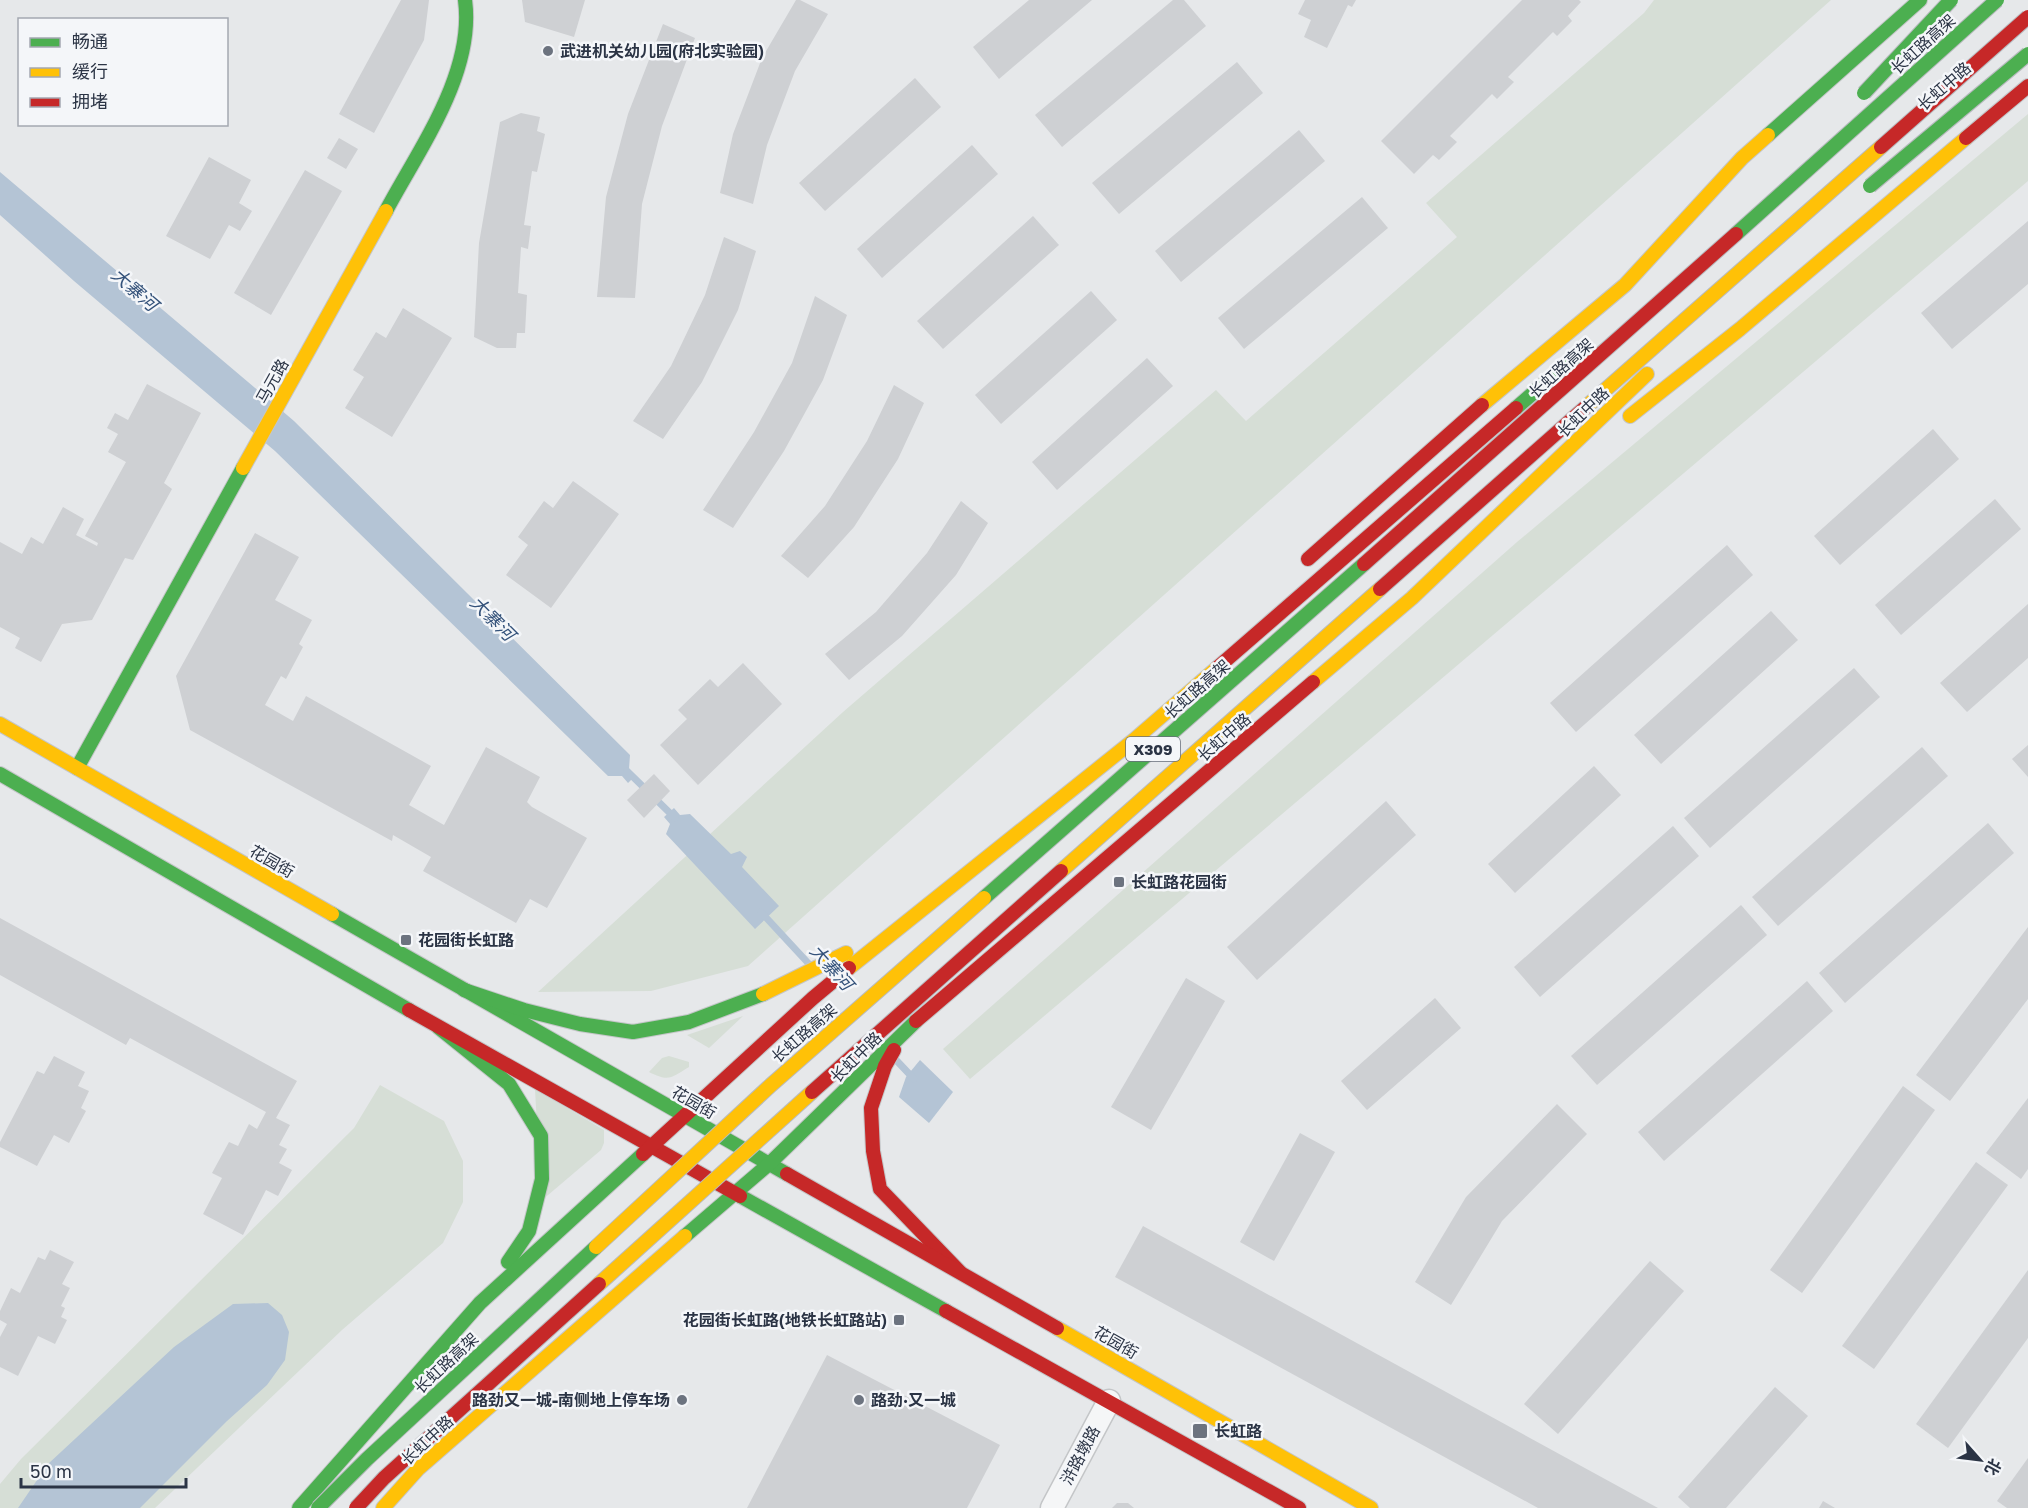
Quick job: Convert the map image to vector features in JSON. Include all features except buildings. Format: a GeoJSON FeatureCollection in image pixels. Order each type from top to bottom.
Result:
{"type":"FeatureCollection","features":[{"type":"Feature","properties":{"kind":"main road","name":"马元路"},"geometry":{"type":"LineString","coordinates":[[77,768],[449,96],[464,52],[465,0]]}},
{"type":"Feature","properties":{"kind":"main road"},"geometry":{"type":"LineString","coordinates":[[1298,568],[1446,435],[1625,285],[1742,158],[1920,0]]}},
{"type":"Feature","properties":{"kind":"main road"},"geometry":{"type":"LineString","coordinates":[[1853,105],[1951,0]]}},
{"type":"Feature","properties":{"kind":"main road","name":"长虹路高架"},"geometry":{"type":"LineString","coordinates":[[318,1508],[375,1451],[771,1085],[1525,423],[1997,0]]}},
{"type":"Feature","properties":{"kind":"main road","name":"X309"},"geometry":{"type":"LineString","coordinates":[[356,1508],[393,1470],[798,1104],[2028,17]]}},
{"type":"Feature","properties":{"kind":"main road"},"geometry":{"type":"LineString","coordinates":[[1671,273],[1770,187],[1940,31]]}},
{"type":"Feature","properties":{"kind":"main road","name":"长虹中路"},"geometry":{"type":"LineString","coordinates":[[1678,344],[1721,303],[2028,35]]}},
{"type":"Feature","properties":{"kind":"main road"},"geometry":{"type":"LineString","coordinates":[[1863,192],[2028,54]]}},
{"type":"Feature","properties":{"kind":"main road"},"geometry":{"type":"LineString","coordinates":[[1619,424],[1740,329],[2028,86]]}},
{"type":"Feature","properties":{"kind":"main road"},"geometry":{"type":"LineString","coordinates":[[1732,236],[1821,140]]}},
{"type":"Feature","properties":{"kind":"main road"},"geometry":{"type":"LineString","coordinates":[[1548,441],[1733,295]]}},
{"type":"Feature","properties":{"kind":"main road","name":"X309"},"geometry":{"type":"LineString","coordinates":[[898,927],[1134,740],[1600,335]]}},
{"type":"Feature","properties":{"kind":"main road","name":"长虹中路"},"geometry":{"type":"LineString","coordinates":[[383,1508],[418,1469],[519,1379],[770,1164],[882,1061],[904,1032],[1412,598],[1660,361]]}},
{"type":"Feature","properties":{"kind":"main road"},"geometry":{"type":"LineString","coordinates":[[1479,534],[1591,446]]}},
{"type":"Feature","properties":{"kind":"main road","name":"花园街"},"geometry":{"type":"LineString","coordinates":[[0,724],[1371,1508]]}},
{"type":"Feature","properties":{"kind":"main road"},"geometry":{"type":"LineString","coordinates":[[0,774],[438,1027],[1299,1508]]}},
{"type":"Feature","properties":{"kind":"main road"},"geometry":{"type":"LineString","coordinates":[[480,1303],[594,1213],[650,1146],[813,998],[898,927],[1064,779]]}},
{"type":"Feature","properties":{"kind":"main road"},"geometry":{"type":"LineString","coordinates":[[464,990],[524,1010],[580,1024],[633,1032],[689,1022],[746,1002],[793,981],[898,927]]}},
{"type":"Feature","properties":{"kind":"main road"},"geometry":{"type":"LineString","coordinates":[[297,1508],[480,1303],[530,1231],[542,1179],[541,1136],[509,1084],[438,1027]]}},
{"type":"Feature","properties":{"kind":"main road"},"geometry":{"type":"LineString","coordinates":[[882,1061],[871,1108],[873,1151],[880,1189],[960,1272]]}},
{"type":"Feature","properties":{"kind":"main road"},"geometry":{"type":"LineString","coordinates":[[594,1213],[647,1269]]}},
{"type":"Feature","properties":{"kind":"street","name":"浒路墩路"},"geometry":{"type":"LineString","coordinates":[[1052,1508],[1109,1401]]}},
{"type":"Feature","properties":{"kind":"shaded area"},"geometry":{"type":"Polygon","coordinates":[[[1654,0],[1831,0],[748,966],[651,991],[538,992],[843,712],[1216,390],[1246,421],[1457,237],[1426,203],[1644,13],[1654,0]]]}},
{"type":"Feature","properties":{"kind":"shaded area"},"geometry":{"type":"Polygon","coordinates":[[[2028,114],[2028,181],[970,1079],[943,1049],[1517,542],[2028,114]]]}},
{"type":"Feature","properties":{"kind":"shaded area"},"geometry":{"type":"Polygon","coordinates":[[[743,1016],[709,1048],[687,1035],[743,1016]]]}},
{"type":"Feature","properties":{"kind":"shaded area"},"geometry":{"type":"Polygon","coordinates":[[[669,1056],[689,1062],[689,1067],[666,1078],[649,1072],[662,1058],[669,1056]]]}},
{"type":"Feature","properties":{"kind":"shaded area"},"geometry":{"type":"Polygon","coordinates":[[[380,1085],[444,1121],[463,1161],[463,1202],[443,1243],[342,1330],[155,1508],[0,1508],[0,1484],[21,1459],[354,1128],[380,1085]]]}},
{"type":"Feature","properties":{"kind":"shaded area"},"geometry":{"type":"Polygon","coordinates":[[[535,1089],[604,1130],[604,1143],[601,1150],[541,1201],[535,1089]]]}},
{"type":"Feature","properties":{"kind":"water"},"geometry":{"type":"Polygon","coordinates":[[[0,172],[294,421],[630,755],[629,769],[635,776],[628,783],[622,776],[608,776],[275,451],[74,281],[0,215],[0,172]]]}},
{"type":"Feature","properties":{"kind":"water"},"geometry":{"type":"Polygon","coordinates":[[[674,808],[680,815],[690,814],[731,854],[740,851],[747,857],[742,867],[779,906],[755,929],[666,834],[670,824],[664,817],[674,808]]]}},
{"type":"Feature","properties":{"kind":"water"},"geometry":{"type":"Polygon","coordinates":[[[920,1060],[953,1092],[929,1123],[899,1097],[906,1077],[920,1060]]]}},
{"type":"Feature","properties":{"kind":"water"},"geometry":{"type":"Polygon","coordinates":[[[268,1303],[282,1315],[289,1332],[285,1360],[267,1385],[227,1421],[140,1508],[18,1508],[48,1464],[174,1347],[233,1304],[268,1303]]]}},
{"type":"Feature","properties":{"kind":"waterway","name":"大寨河"},"geometry":{"type":"LineString","coordinates":[[627,771],[675,818]]}},
{"type":"Feature","properties":{"kind":"waterway","name":"大寨河"},"geometry":{"type":"LineString","coordinates":[[761,912],[809,964]]}},
{"type":"Feature","properties":{"kind":"waterway","name":"大寨河"},"geometry":{"type":"LineString","coordinates":[[897,1061],[914,1079]]}},
{"type":"Feature","properties":{"kind":"traffic: fast"},"geometry":{"type":"LineString","coordinates":[[386,211],[442,110],[453,82],[462,55],[466,27],[465,0]]}},
{"type":"Feature","properties":{"kind":"traffic: fast"},"geometry":{"type":"LineString","coordinates":[[1768,135],[1920,0]]}},
{"type":"Feature","properties":{"kind":"traffic: fast"},"geometry":{"type":"LineString","coordinates":[[1864,93],[1951,0]]}},
{"type":"Feature","properties":{"kind":"traffic: fast"},"geometry":{"type":"LineString","coordinates":[[1736,234],[1997,0]]}},
{"type":"Feature","properties":{"kind":"traffic: fast"},"geometry":{"type":"LineString","coordinates":[[1870,186],[2028,54]]}},
{"type":"Feature","properties":{"kind":"traffic: fast"},"geometry":{"type":"LineString","coordinates":[[1516,408],[1585,348]]}},
{"type":"Feature","properties":{"kind":"traffic: fast"},"geometry":{"type":"LineString","coordinates":[[77,768],[243,468]]}},
{"type":"Feature","properties":{"kind":"traffic: fast"},"geometry":{"type":"LineString","coordinates":[[984,898],[1364,564]]}},
{"type":"Feature","properties":{"kind":"traffic: fast"},"geometry":{"type":"LineString","coordinates":[[0,774],[409,1010]]}},
{"type":"Feature","properties":{"kind":"traffic: fast"},"geometry":{"type":"LineString","coordinates":[[332,914],[787,1174]]}},
{"type":"Feature","properties":{"kind":"traffic: fast"},"geometry":{"type":"LineString","coordinates":[[464,990],[524,1010],[580,1024],[633,1032],[689,1022],[763,994]]}},
{"type":"Feature","properties":{"kind":"traffic: fast"},"geometry":{"type":"LineString","coordinates":[[685,1236],[769,1164],[916,1021]]}},
{"type":"Feature","properties":{"kind":"traffic: fast"},"geometry":{"type":"LineString","coordinates":[[438,1027],[509,1084],[541,1136],[542,1179],[529,1231],[508,1262]]}},
{"type":"Feature","properties":{"kind":"traffic: fast"},"geometry":{"type":"LineString","coordinates":[[299,1508],[480,1303],[643,1154]]}},
{"type":"Feature","properties":{"kind":"traffic: fast"},"geometry":{"type":"LineString","coordinates":[[740,1196],[946,1311]]}},
{"type":"Feature","properties":{"kind":"traffic: fast"},"geometry":{"type":"LineString","coordinates":[[318,1508],[367,1459],[596,1247]]}},
{"type":"Feature","properties":{"kind":"traffic: slow"},"geometry":{"type":"LineString","coordinates":[[1482,405],[1625,285],[1742,158],[1768,135]]}},
{"type":"Feature","properties":{"kind":"traffic: slow"},"geometry":{"type":"LineString","coordinates":[[1630,416],[1740,329],[1966,138]]}},
{"type":"Feature","properties":{"kind":"traffic: slow"},"geometry":{"type":"LineString","coordinates":[[1587,406],[1881,147]]}},
{"type":"Feature","properties":{"kind":"traffic: slow"},"geometry":{"type":"LineString","coordinates":[[243,468],[386,211]]}},
{"type":"Feature","properties":{"kind":"traffic: slow"},"geometry":{"type":"LineString","coordinates":[[1313,682],[1412,598],[1647,374]]}},
{"type":"Feature","properties":{"kind":"traffic: slow"},"geometry":{"type":"LineString","coordinates":[[1061,871],[1380,589]]}},
{"type":"Feature","properties":{"kind":"traffic: slow"},"geometry":{"type":"LineString","coordinates":[[849,968],[1134,740],[1217,668]]}},
{"type":"Feature","properties":{"kind":"traffic: slow"},"geometry":{"type":"LineString","coordinates":[[0,724],[332,914]]}},
{"type":"Feature","properties":{"kind":"traffic: slow"},"geometry":{"type":"LineString","coordinates":[[596,1247],[771,1085],[984,898]]}},
{"type":"Feature","properties":{"kind":"traffic: slow"},"geometry":{"type":"LineString","coordinates":[[763,994],[846,953]]}},
{"type":"Feature","properties":{"kind":"traffic: slow"},"geometry":{"type":"LineString","coordinates":[[599,1284],[812,1092]]}},
{"type":"Feature","properties":{"kind":"traffic: slow"},"geometry":{"type":"LineString","coordinates":[[383,1508],[418,1469],[685,1236]]}},
{"type":"Feature","properties":{"kind":"traffic: slow"},"geometry":{"type":"LineString","coordinates":[[1057,1328],[1371,1508]]}},
{"type":"Feature","properties":{"kind":"traffic: jam"},"geometry":{"type":"LineString","coordinates":[[1881,147],[2028,17]]}},
{"type":"Feature","properties":{"kind":"traffic: jam"},"geometry":{"type":"LineString","coordinates":[[1966,138],[2028,86]]}},
{"type":"Feature","properties":{"kind":"traffic: jam"},"geometry":{"type":"LineString","coordinates":[[1364,564],[1736,234]]}},
{"type":"Feature","properties":{"kind":"traffic: jam"},"geometry":{"type":"LineString","coordinates":[[1308,559],[1482,405]]}},
{"type":"Feature","properties":{"kind":"traffic: jam"},"geometry":{"type":"LineString","coordinates":[[1380,589],[1587,406]]}},
{"type":"Feature","properties":{"kind":"traffic: jam"},"geometry":{"type":"LineString","coordinates":[[1217,668],[1516,408]]}},
{"type":"Feature","properties":{"kind":"traffic: jam"},"geometry":{"type":"LineString","coordinates":[[916,1021],[1313,682]]}},
{"type":"Feature","properties":{"kind":"traffic: jam"},"geometry":{"type":"LineString","coordinates":[[812,1092],[1061,871]]}},
{"type":"Feature","properties":{"kind":"traffic: jam"},"geometry":{"type":"LineString","coordinates":[[643,1154],[813,998],[849,968]]}},
{"type":"Feature","properties":{"kind":"traffic: jam"},"geometry":{"type":"LineString","coordinates":[[409,1010],[740,1196]]}},
{"type":"Feature","properties":{"kind":"traffic: jam"},"geometry":{"type":"LineString","coordinates":[[894,1050],[885,1066],[871,1108],[873,1151],[880,1189],[960,1272]]}},
{"type":"Feature","properties":{"kind":"traffic: jam"},"geometry":{"type":"LineString","coordinates":[[787,1174],[1057,1328]]}},
{"type":"Feature","properties":{"kind":"traffic: jam"},"geometry":{"type":"LineString","coordinates":[[356,1508],[384,1478],[599,1284]]}},
{"type":"Feature","properties":{"kind":"traffic: jam"},"geometry":{"type":"LineString","coordinates":[[946,1311],[1299,1508]]}},
{"type":"Feature","properties":{"kind":"place","name":"武进机关幼儿园(府北实验园)"},"geometry":{"type":"Point","coordinates":[548,51]}},
{"type":"Feature","properties":{"kind":"place","name":"长虹路花园街"},"geometry":{"type":"Point","coordinates":[1119,882]}},
{"type":"Feature","properties":{"kind":"place","name":"花园街长虹路"},"geometry":{"type":"Point","coordinates":[406,940]}},
{"type":"Feature","properties":{"kind":"place","name":"花园街长虹路(地铁长虹路站)"},"geometry":{"type":"Point","coordinates":[899,1320]}},
{"type":"Feature","properties":{"kind":"place","name":"路劲又一城-南侧地上停车场"},"geometry":{"type":"Point","coordinates":[682,1400]}},
{"type":"Feature","properties":{"kind":"place","name":"路劲·又一城"},"geometry":{"type":"Point","coordinates":[859,1400]}},
{"type":"Feature","properties":{"kind":"place","name":"长虹路"},"geometry":{"type":"Point","coordinates":[1200,1431]}}]}
